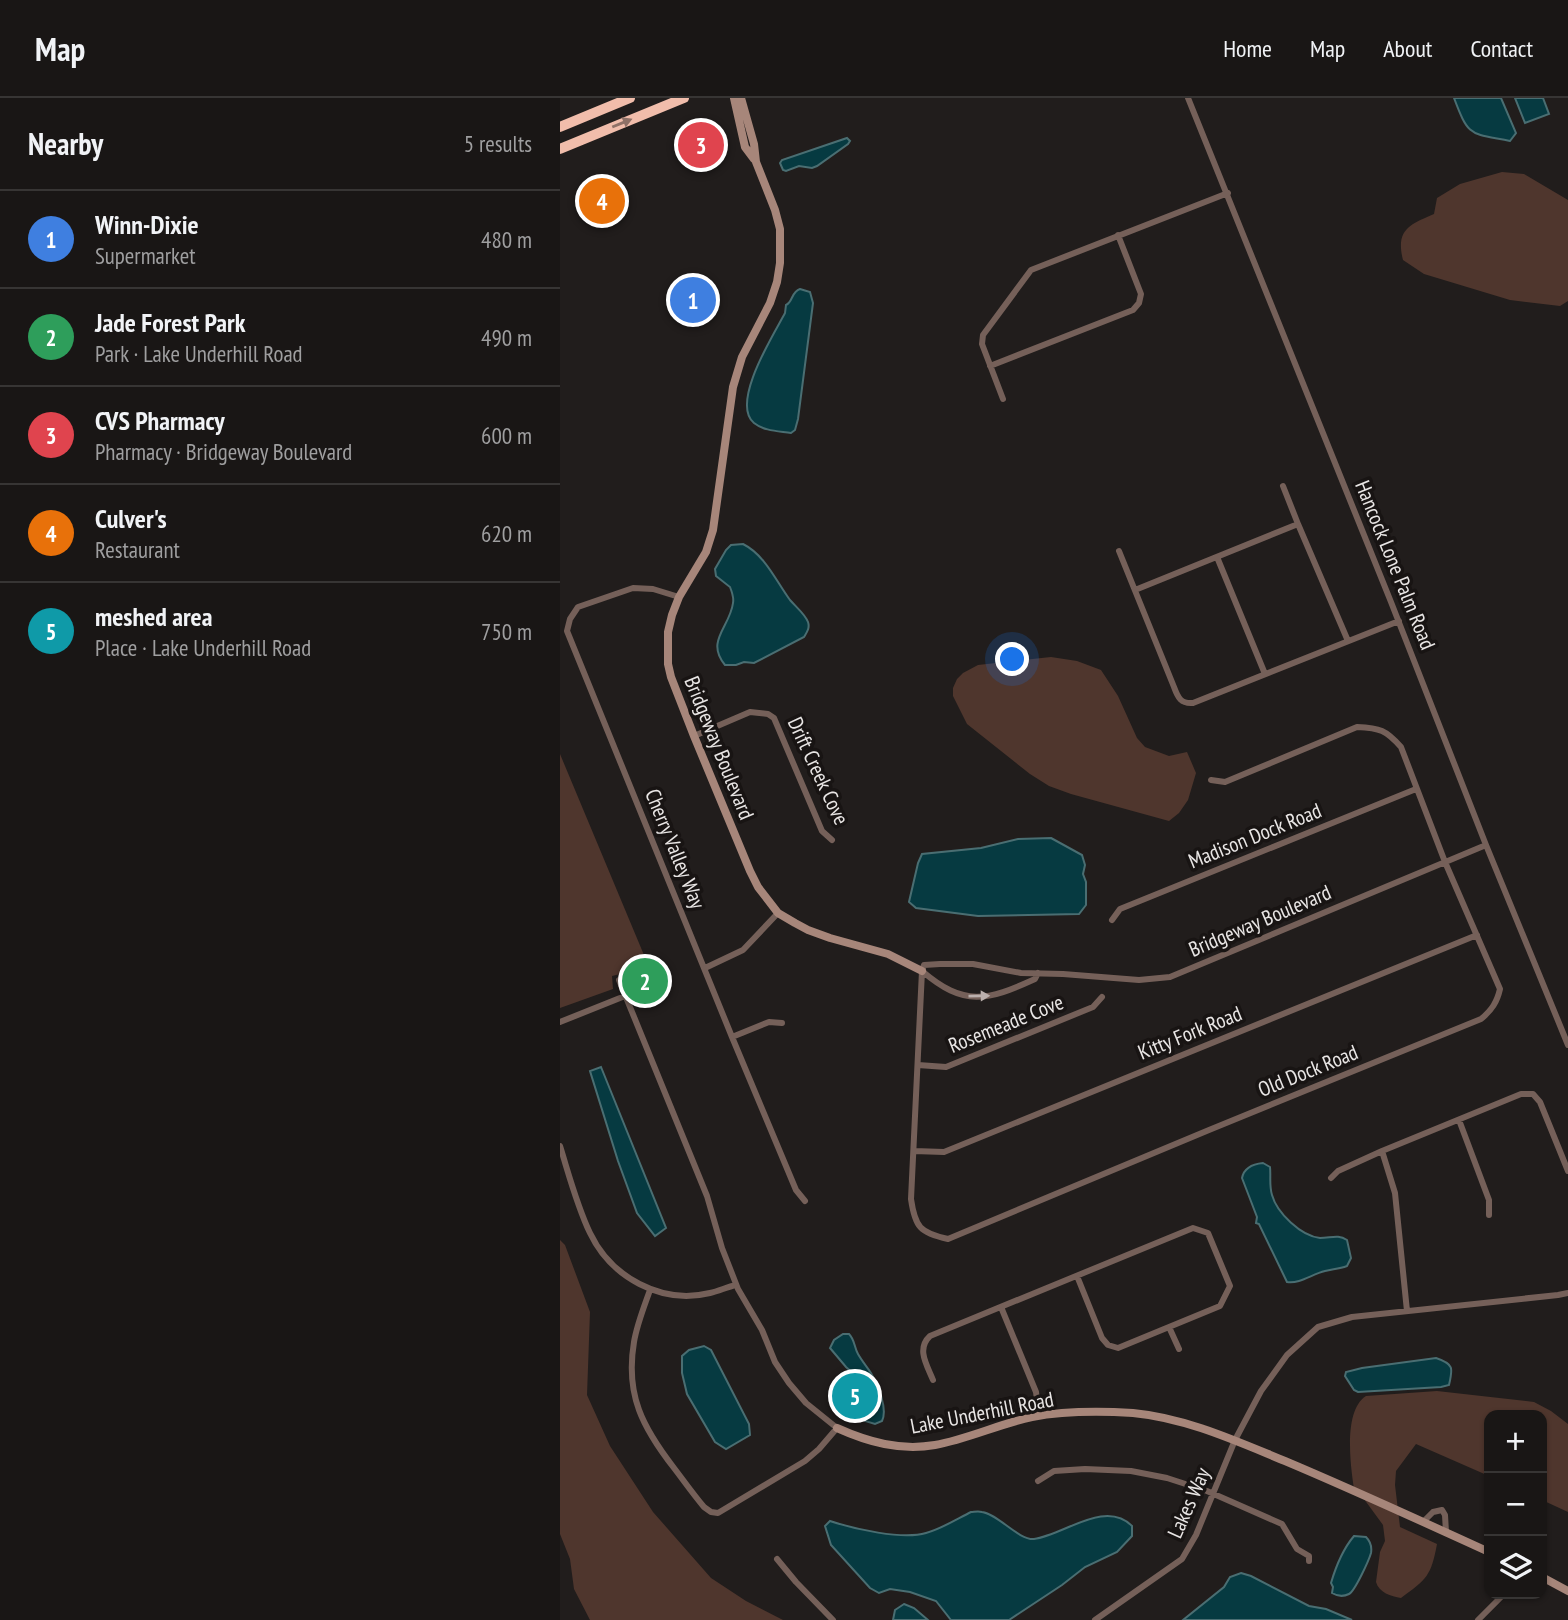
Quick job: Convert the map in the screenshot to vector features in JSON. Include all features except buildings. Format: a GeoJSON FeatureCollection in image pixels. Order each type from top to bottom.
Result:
{"type":"FeatureCollection","features":[{"type":"Feature","properties":{"kind":"highway"},"geometry":{"type":"LineString","coordinates":[[560,127],[630,98]]}},
{"type":"Feature","properties":{"kind":"highway"},"geometry":{"type":"LineString","coordinates":[[560,149],[684,98]]}},
{"type":"Feature","properties":{"kind":"street","name":"Bridgeway Boulevard"},"geometry":{"type":"LineString","coordinates":[[734,98],[745,147],[756,162],[775,210],[780,229],[780,263],[770,303],[742,357],[733,387],[713,530],[706,552],[679,597],[672,615],[668,632],[668,664],[671,677],[750,871],[758,887],[778,913],[808,930],[888,954],[960,995],[990,997],[1035,979],[1038,973]]}},
{"type":"Feature","properties":{"kind":"street","name":"Bridgeway Boulevard"},"geometry":{"type":"LineString","coordinates":[[741,98],[754,144],[756,162]]}},
{"type":"Feature","properties":{"kind":"street","name":"Hancock Lone Palm Road"},"geometry":{"type":"LineString","coordinates":[[1188,98],[1399,621],[1486,845],[1566,1033],[1568,1045]]}},
{"type":"Feature","properties":{"kind":"street"},"geometry":{"type":"LineString","coordinates":[[1003,399],[982,344],[983,335],[1031,270],[1227,193]]}},
{"type":"Feature","properties":{"kind":"street"},"geometry":{"type":"LineString","coordinates":[[990,366],[1133,310],[1141,295],[1118,235]]}},
{"type":"Feature","properties":{"kind":"street"},"geometry":{"type":"LineString","coordinates":[[1283,486],[1348,641]]}},
{"type":"Feature","properties":{"kind":"street"},"geometry":{"type":"LineString","coordinates":[[1135,590],[1298,524]]}},
{"type":"Feature","properties":{"kind":"street"},"geometry":{"type":"LineString","coordinates":[[1119,551],[1181,701],[1186,704],[1399,621]]}},
{"type":"Feature","properties":{"kind":"street"},"geometry":{"type":"LineString","coordinates":[[1217,557],[1265,674]]}},
{"type":"Feature","properties":{"kind":"street","name":"Cherry Valley Way"},"geometry":{"type":"LineString","coordinates":[[679,597],[653,589],[633,588],[578,607],[570,619],[567,631],[796,1190],[806,1201]]}},
{"type":"Feature","properties":{"kind":"street","name":"Drift Creek Cove"},"geometry":{"type":"LineString","coordinates":[[694,736],[750,712],[768,713],[774,718],[822,831],[832,840]]}},
{"type":"Feature","properties":{"kind":"street","name":"Old Dock Road"},"geometry":{"type":"LineString","coordinates":[[922,971],[911,1199],[913,1217],[919,1227],[934,1236],[948,1239],[1481,1019],[1489,1012],[1497,1001],[1500,989],[1445,862],[1401,747],[1389,734],[1373,728],[1357,727],[1225,782],[1211,780]]}},
{"type":"Feature","properties":{"kind":"street","name":"Madison Dock Road"},"geometry":{"type":"LineString","coordinates":[[1112,920],[1120,909],[1416,789]]}},
{"type":"Feature","properties":{"kind":"street","name":"Bridgeway Boulevard"},"geometry":{"type":"LineString","coordinates":[[922,971],[924,965],[973,964],[1021,973],[1139,980],[1170,977],[1486,845]]}},
{"type":"Feature","properties":{"kind":"street"},"geometry":{"type":"LineString","coordinates":[[705,968],[743,950],[778,913]]}},
{"type":"Feature","properties":{"kind":"street","name":"Kitty Fork Road"},"geometry":{"type":"LineString","coordinates":[[914,1151],[944,1152],[1478,935]]}},
{"type":"Feature","properties":{"kind":"street","name":"Lake Underhill Road"},"geometry":{"type":"LineString","coordinates":[[619,980],[707,1196],[736,1285],[762,1331],[775,1362],[789,1383],[806,1403],[837,1428],[874,1442],[895,1446],[925,1446],[1040,1416],[1095,1412],[1136,1413],[1182,1422],[1235,1440],[1484,1550]]}},
{"type":"Feature","properties":{"kind":"street"},"geometry":{"type":"LineString","coordinates":[[560,1022],[625,996]]}},
{"type":"Feature","properties":{"kind":"street","name":"Rosemeade Cove"},"geometry":{"type":"LineString","coordinates":[[918,1065],[946,1067],[1093,1007],[1102,997]]}},
{"type":"Feature","properties":{"kind":"street"},"geometry":{"type":"LineString","coordinates":[[732,1037],[769,1022],[782,1023]]}},
{"type":"Feature","properties":{"kind":"street"},"geometry":{"type":"LineString","coordinates":[[1331,1178],[1338,1171],[1521,1094],[1534,1094],[1540,1102],[1568,1171]]}},
{"type":"Feature","properties":{"kind":"street"},"geometry":{"type":"LineString","coordinates":[[1459,1120],[1489,1200],[1489,1215]]}},
{"type":"Feature","properties":{"kind":"street"},"geometry":{"type":"LineString","coordinates":[[560,1146],[586,1225],[606,1258],[620,1272],[650,1290],[681,1295],[708,1294],[736,1285]]}},
{"type":"Feature","properties":{"kind":"street"},"geometry":{"type":"LineString","coordinates":[[1381,1152],[1395,1193],[1407,1311]]}},
{"type":"Feature","properties":{"kind":"street"},"geometry":{"type":"LineString","coordinates":[[933,1380],[923,1354],[926,1339],[1001,1307],[1193,1228],[1208,1233],[1230,1286],[1220,1306],[1118,1348],[1108,1345],[1102,1338],[1077,1276]]}},
{"type":"Feature","properties":{"kind":"street"},"geometry":{"type":"LineString","coordinates":[[650,1290],[637,1329],[632,1357],[632,1380],[637,1406],[656,1445],[709,1511],[721,1512],[800,1464],[819,1449],[837,1428]]}},
{"type":"Feature","properties":{"kind":"street","name":"Lakes Way"},"geometry":{"type":"LineString","coordinates":[[1095,1620],[1182,1559],[1196,1535],[1235,1440],[1261,1391],[1287,1355],[1318,1327],[1352,1317],[1568,1293]]}},
{"type":"Feature","properties":{"kind":"street"},"geometry":{"type":"LineString","coordinates":[[1001,1307],[1036,1392],[1040,1416]]}},
{"type":"Feature","properties":{"kind":"street"},"geometry":{"type":"LineString","coordinates":[[1170,1327],[1179,1349]]}},
{"type":"Feature","properties":{"kind":"street"},"geometry":{"type":"LineString","coordinates":[[1038,1481],[1055,1471],[1085,1469],[1117,1470],[1167,1478],[1213,1493],[1282,1524],[1297,1549],[1309,1556],[1309,1561]]}},
{"type":"Feature","properties":{"kind":"street"},"geometry":{"type":"LineString","coordinates":[[1423,1522],[1433,1512],[1442,1510],[1446,1532]]}},
{"type":"Feature","properties":{"kind":"street"},"geometry":{"type":"LineString","coordinates":[[777,1559],[833,1620]]}},
{"type":"Feature","properties":{"kind":"street"},"geometry":{"type":"LineString","coordinates":[[1547,1580],[1568,1591]]}},
{"type":"Feature","properties":{"kind":"street"},"geometry":{"type":"LineString","coordinates":[[1558,1586],[1568,1582]]}},
{"type":"Feature","properties":{"kind":"street"},"geometry":{"type":"LineString","coordinates":[[1478,1620],[1499,1599]]}},
{"type":"Feature","properties":{"kind":"shaded area"},"geometry":{"type":"Polygon","coordinates":[[[1502,172],[1524,174],[1568,200],[1568,301],[1560,306],[1510,300],[1424,274],[1403,260],[1403,234],[1418,221],[1434,214],[1437,198],[1460,184],[1502,172]]]}},
{"type":"Feature","properties":{"kind":"shaded area"},"geometry":{"type":"Polygon","coordinates":[[[1051,657],[1077,661],[1101,670],[1118,696],[1137,738],[1145,747],[1169,756],[1187,752],[1196,773],[1188,800],[1169,821],[1049,786],[967,724],[953,696],[953,688],[963,673],[978,665],[1051,657]]]}},
{"type":"Feature","properties":{"kind":"shaded area"},"geometry":{"type":"Polygon","coordinates":[[[560,754],[649,967],[612,976],[613,989],[560,1008],[560,754]]]}},
{"type":"Feature","properties":{"kind":"shaded area"},"geometry":{"type":"Polygon","coordinates":[[[654,971],[661,989],[645,995],[641,987],[635,988],[630,976],[654,971]]]}},
{"type":"Feature","properties":{"kind":"shaded area"},"geometry":{"type":"Polygon","coordinates":[[[560,1240],[565,1245],[590,1312],[587,1395],[610,1446],[653,1512],[711,1578],[746,1601],[783,1620],[590,1620],[574,1589],[570,1559],[560,1534],[560,1240]]]}},
{"type":"Feature","properties":{"kind":"shaded area"},"geometry":{"type":"Polygon","coordinates":[[[1437,1391],[1534,1402],[1551,1411],[1568,1424],[1568,1512],[1547,1502],[1547,1410],[1484,1410],[1484,1474],[1416,1444],[1396,1471],[1400,1527],[1437,1544],[1430,1570],[1417,1586],[1401,1598],[1389,1595],[1376,1582],[1380,1552],[1385,1541],[1383,1525],[1364,1499],[1355,1495],[1350,1457],[1354,1414],[1358,1404],[1366,1396],[1437,1391]]]}},
{"type":"Feature","properties":{"kind":"water"},"geometry":{"type":"Polygon","coordinates":[[[1454,98],[1501,98],[1516,133],[1510,141],[1473,132],[1463,120],[1454,98]]]}},
{"type":"Feature","properties":{"kind":"water"},"geometry":{"type":"Polygon","coordinates":[[[1515,98],[1543,98],[1549,114],[1525,123],[1515,98]]]}},
{"type":"Feature","properties":{"kind":"water"},"geometry":{"type":"Polygon","coordinates":[[[847,138],[850,141],[848,144],[817,166],[799,166],[783,170],[780,163],[782,160],[847,138]]]}},
{"type":"Feature","properties":{"kind":"water"},"geometry":{"type":"Polygon","coordinates":[[[800,289],[810,292],[813,303],[798,419],[795,430],[791,433],[767,429],[754,423],[748,413],[747,400],[756,368],[785,313],[786,305],[800,289]]]}},
{"type":"Feature","properties":{"kind":"water"},"geometry":{"type":"Polygon","coordinates":[[[743,544],[764,562],[790,600],[805,616],[808,628],[804,637],[754,663],[725,665],[717,649],[733,599],[730,587],[716,576],[715,569],[731,545],[743,544]]]}},
{"type":"Feature","properties":{"kind":"water"},"geometry":{"type":"Polygon","coordinates":[[[1051,838],[1082,855],[1085,865],[1083,874],[1086,882],[1086,905],[1079,914],[978,916],[916,908],[909,902],[922,854],[981,848],[1018,839],[1051,838]]]}},
{"type":"Feature","properties":{"kind":"water"},"geometry":{"type":"Polygon","coordinates":[[[601,1067],[666,1228],[655,1236],[637,1213],[618,1161],[590,1071],[601,1067]]]}},
{"type":"Feature","properties":{"kind":"water"},"geometry":{"type":"Polygon","coordinates":[[[1263,1163],[1270,1167],[1272,1195],[1284,1216],[1305,1233],[1320,1238],[1337,1237],[1347,1240],[1351,1258],[1347,1266],[1320,1272],[1297,1282],[1287,1282],[1259,1224],[1256,1223],[1257,1217],[1242,1178],[1250,1167],[1263,1163]]]}},
{"type":"Feature","properties":{"kind":"water"},"geometry":{"type":"Polygon","coordinates":[[[843,1334],[851,1336],[879,1390],[884,1416],[882,1421],[875,1424],[865,1421],[863,1417],[872,1403],[867,1386],[830,1348],[834,1340],[843,1334]]]}},
{"type":"Feature","properties":{"kind":"water"},"geometry":{"type":"Polygon","coordinates":[[[704,1346],[711,1350],[749,1424],[750,1435],[726,1449],[715,1442],[687,1394],[682,1373],[682,1356],[689,1350],[704,1346]]]}},
{"type":"Feature","properties":{"kind":"water"},"geometry":{"type":"Polygon","coordinates":[[[1436,1358],[1451,1367],[1449,1385],[1358,1392],[1345,1376],[1346,1372],[1362,1368],[1436,1358]]]}},
{"type":"Feature","properties":{"kind":"water"},"geometry":{"type":"Polygon","coordinates":[[[971,1512],[995,1517],[1021,1535],[1034,1539],[1097,1517],[1110,1516],[1132,1526],[1132,1536],[1117,1552],[1085,1567],[1009,1620],[951,1620],[936,1601],[910,1592],[890,1589],[879,1593],[870,1588],[831,1545],[825,1526],[830,1521],[878,1533],[916,1535],[937,1529],[971,1512]]]}},
{"type":"Feature","properties":{"kind":"water"},"geometry":{"type":"Polygon","coordinates":[[[1354,1536],[1366,1537],[1371,1553],[1352,1592],[1345,1596],[1336,1595],[1332,1593],[1331,1583],[1340,1558],[1354,1536]]]}},
{"type":"Feature","properties":{"kind":"water"},"geometry":{"type":"Polygon","coordinates":[[[1241,1573],[1309,1606],[1326,1609],[1352,1620],[1183,1620],[1224,1587],[1230,1577],[1241,1573]]]}},
{"type":"Feature","properties":{"kind":"water"},"geometry":{"type":"Polygon","coordinates":[[[904,1604],[914,1608],[928,1620],[893,1620],[895,1610],[904,1604]]]}},
{"type":"Feature","properties":{"kind":"place","name":"CVS Pharmacy"},"geometry":{"type":"Point","coordinates":[701,145]}},
{"type":"Feature","properties":{"kind":"place","name":"Culver's"},"geometry":{"type":"Point","coordinates":[602,201]}},
{"type":"Feature","properties":{"kind":"place","name":"Winn-Dixie"},"geometry":{"type":"Point","coordinates":[693,300]}},
{"type":"Feature","properties":{"kind":"place","name":"Jade Forest Park"},"geometry":{"type":"Point","coordinates":[645,981]}},
{"type":"Feature","properties":{"kind":"place","name":"meshed area"},"geometry":{"type":"Point","coordinates":[855,1396]}}]}
